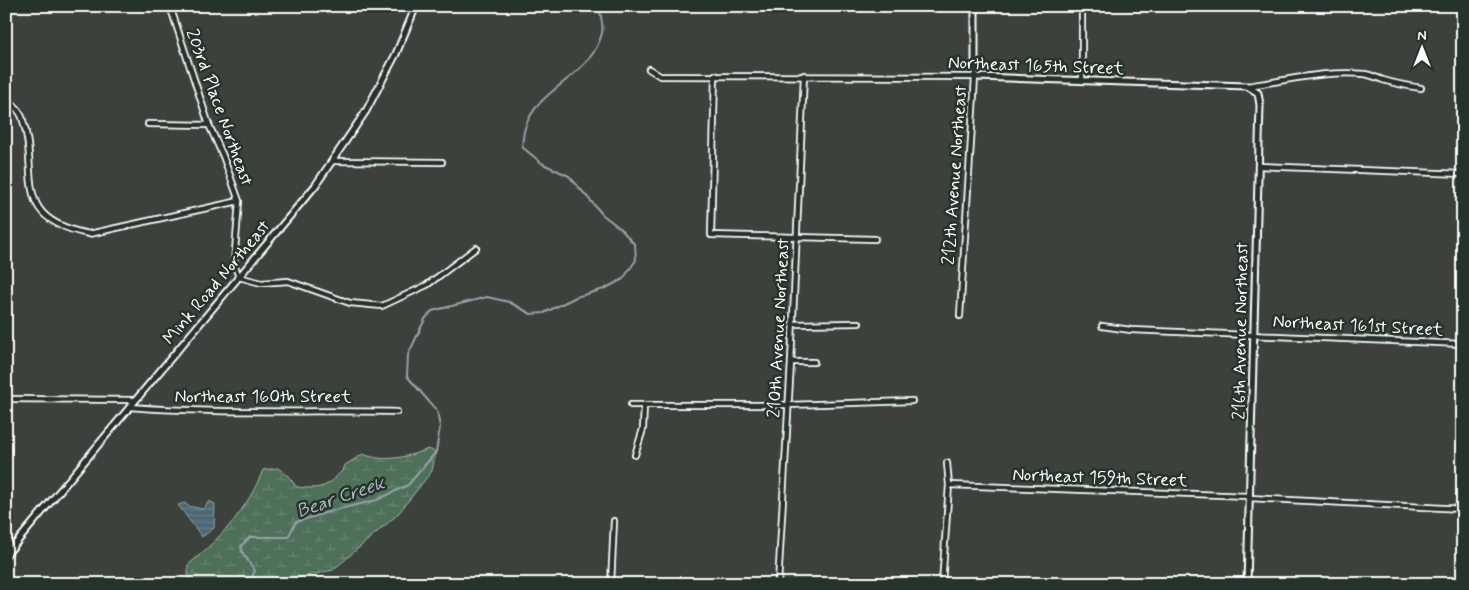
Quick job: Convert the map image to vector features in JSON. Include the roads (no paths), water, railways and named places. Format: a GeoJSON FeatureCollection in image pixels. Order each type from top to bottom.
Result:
{"type":"FeatureCollection","features":[{"type":"Feature","properties":{"kind":"street","name":"203rd Place Northeast"},"geometry":{"type":"LineString","coordinates":[[170,6],[209,125],[223,156],[239,201],[234,264],[239,277]]}},
{"type":"Feature","properties":{"kind":"street","name":"Mink Road Northeast"},"geometry":{"type":"LineString","coordinates":[[6,555],[239,277],[333,161],[384,77],[416,6]]}},
{"type":"Feature","properties":{"kind":"street","name":"212th Avenue Northeast"},"geometry":{"type":"LineString","coordinates":[[960,316],[975,76],[976,6]]}},
{"type":"Feature","properties":{"kind":"street"},"geometry":{"type":"LineString","coordinates":[[1082,13],[1082,80]]}},
{"type":"Feature","properties":{"kind":"street","name":"Northeast 165th Street"},"geometry":{"type":"LineString","coordinates":[[649,69],[660,76],[804,74],[975,76],[1247,86],[1267,84],[1315,74],[1352,73],[1368,74],[1404,86],[1421,88]]}},
{"type":"Feature","properties":{"kind":"street","name":"210th Avenue Northeast"},"geometry":{"type":"LineString","coordinates":[[778,584],[792,362],[792,324],[804,74]]}},
{"type":"Feature","properties":{"kind":"street"},"geometry":{"type":"LineString","coordinates":[[715,75],[711,235],[876,239]]}},
{"type":"Feature","properties":{"kind":"street","name":"216th Avenue Northeast"},"geometry":{"type":"LineString","coordinates":[[1247,86],[1255,90],[1259,98],[1247,584]]}},
{"type":"Feature","properties":{"kind":"street"},"geometry":{"type":"LineString","coordinates":[[6,96],[22,116],[27,140],[31,185],[38,209],[53,223],[66,230],[89,234],[239,201]]}},
{"type":"Feature","properties":{"kind":"street"},"geometry":{"type":"LineString","coordinates":[[148,124],[209,125]]}},
{"type":"Feature","properties":{"kind":"street"},"geometry":{"type":"LineString","coordinates":[[333,161],[442,162]]}},
{"type":"Feature","properties":{"kind":"street"},"geometry":{"type":"LineString","coordinates":[[1258,166],[1463,174]]}},
{"type":"Feature","properties":{"kind":"street"},"geometry":{"type":"LineString","coordinates":[[239,277],[261,283],[288,281],[350,303],[382,306],[426,285],[476,248]]}},
{"type":"Feature","properties":{"kind":"street"},"geometry":{"type":"LineString","coordinates":[[792,324],[859,323]]}},
{"type":"Feature","properties":{"kind":"street","name":"Northeast 161st Street"},"geometry":{"type":"LineString","coordinates":[[1102,326],[1131,330],[1463,344]]}},
{"type":"Feature","properties":{"kind":"street"},"geometry":{"type":"LineString","coordinates":[[792,362],[814,362]]}},
{"type":"Feature","properties":{"kind":"street"},"geometry":{"type":"LineString","coordinates":[[6,400],[134,400]]}},
{"type":"Feature","properties":{"kind":"street"},"geometry":{"type":"LineString","coordinates":[[631,405],[788,405],[912,401]]}},
{"type":"Feature","properties":{"kind":"street"},"geometry":{"type":"LineString","coordinates":[[635,455],[643,429],[644,405]]}},
{"type":"Feature","properties":{"kind":"street","name":"Northeast 160th Street"},"geometry":{"type":"LineString","coordinates":[[130,407],[191,412],[283,410],[397,412]]}},
{"type":"Feature","properties":{"kind":"street"},"geometry":{"type":"LineString","coordinates":[[942,584],[949,486],[947,463]]}},
{"type":"Feature","properties":{"kind":"street","name":"Northeast 159th Street"},"geometry":{"type":"LineString","coordinates":[[949,486],[1249,497],[1463,509]]}},
{"type":"Feature","properties":{"kind":"street"},"geometry":{"type":"LineString","coordinates":[[611,584],[614,521]]}},
{"type":"Feature","properties":{"kind":"water"},"geometry":{"type":"Polygon","coordinates":[[[209,501],[215,504],[214,528],[202,537],[178,505],[185,503],[188,506],[203,509],[209,501]]]}},
{"type":"Feature","properties":{"kind":"waterway","name":"Bear Creek"},"geometry":{"type":"LineString","coordinates":[[232,584],[252,577],[255,571],[242,552],[241,546],[250,537],[288,537],[296,522],[377,500],[408,485],[436,452],[440,427],[437,411],[407,376],[408,355],[425,319],[432,311],[487,297],[509,302],[531,314],[544,313],[576,297],[604,289],[623,279],[636,260],[635,245],[621,229],[603,215],[569,176],[543,164],[522,147],[524,130],[532,114],[552,91],[587,61],[596,48],[602,33],[599,6]]}}]}
